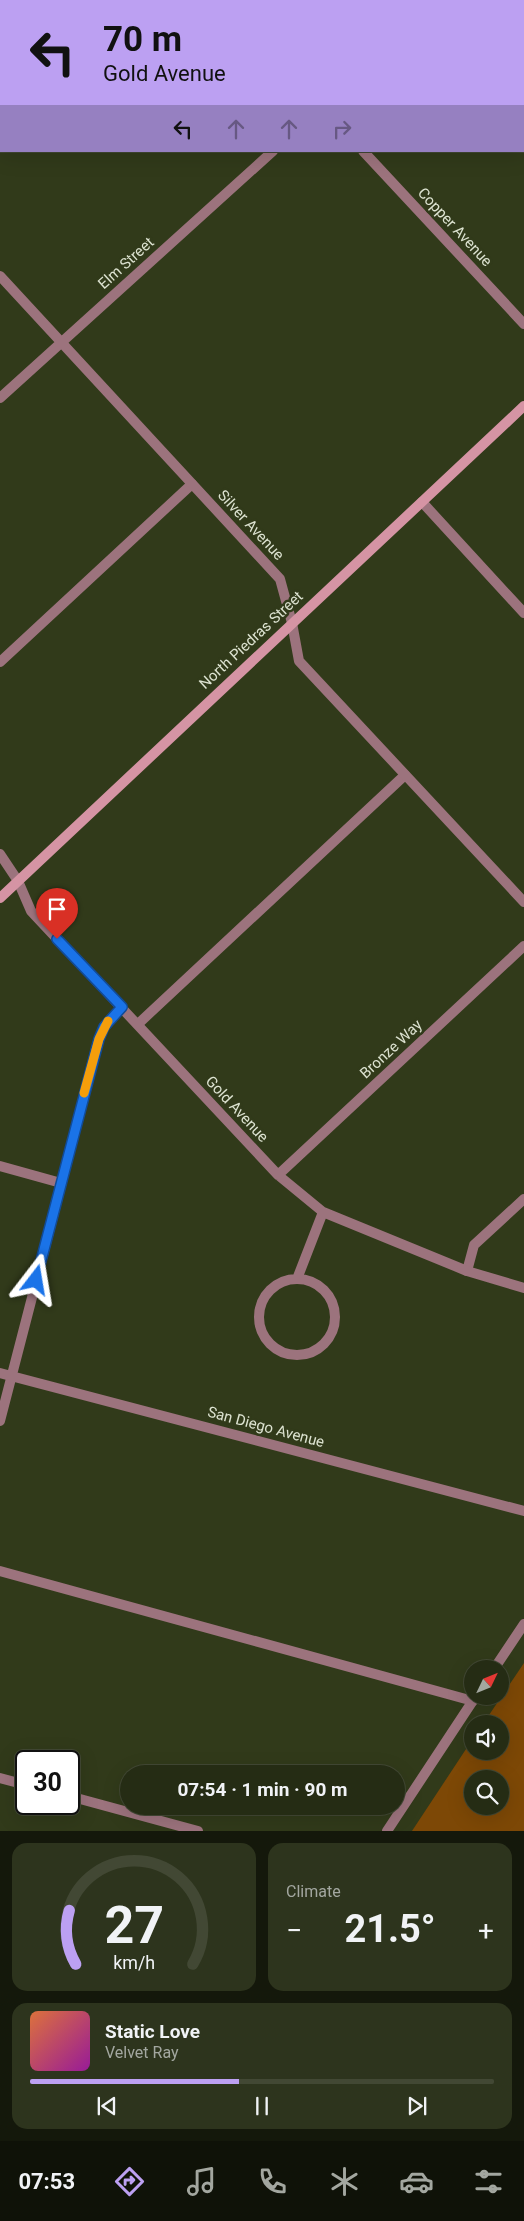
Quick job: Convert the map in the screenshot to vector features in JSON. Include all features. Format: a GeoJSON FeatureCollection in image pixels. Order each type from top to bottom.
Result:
{"type":"FeatureCollection","features":[{"type":"Feature","properties":{"kind":"main road","name":"North Piedras Street"},"geometry":{"type":"LineString","coordinates":[[0,898],[524,406]]}},
{"type":"Feature","properties":{"kind":"street","name":"Elm Street"},"geometry":{"type":"LineString","coordinates":[[0,398],[272,152]]}},
{"type":"Feature","properties":{"kind":"street","name":"Copper Avenue"},"geometry":{"type":"LineString","coordinates":[[364,152],[524,324]]}},
{"type":"Feature","properties":{"kind":"street","name":"Silver Avenue"},"geometry":{"type":"LineString","coordinates":[[0,276],[280,579],[292,623],[299,661],[524,902]]}},
{"type":"Feature","properties":{"kind":"street"},"geometry":{"type":"LineString","coordinates":[[0,662],[192,484]]}},
{"type":"Feature","properties":{"kind":"street"},"geometry":{"type":"LineString","coordinates":[[422,502],[524,613]]}},
{"type":"Feature","properties":{"kind":"street"},"geometry":{"type":"LineString","coordinates":[[138,1024],[405,775]]}},
{"type":"Feature","properties":{"kind":"street","name":"Gold Avenue"},"geometry":{"type":"LineString","coordinates":[[0,854],[18,881],[31,911],[278,1175],[323,1212],[467,1271],[524,1288]]}},
{"type":"Feature","properties":{"kind":"street","name":"Bronze Way"},"geometry":{"type":"LineString","coordinates":[[278,1175],[524,946]]}},
{"type":"Feature","properties":{"kind":"street"},"geometry":{"type":"LineString","coordinates":[[0,1421],[60,1183],[99,1039],[104,1027],[122,1007]]}},
{"type":"Feature","properties":{"kind":"street"},"geometry":{"type":"LineString","coordinates":[[0,1166],[60,1183]]}},
{"type":"Feature","properties":{"kind":"street"},"geometry":{"type":"LineString","coordinates":[[467,1271],[474,1245],[524,1198]]}},
{"type":"Feature","properties":{"kind":"street"},"geometry":{"type":"LineString","coordinates":[[297,1278],[323,1212]]}},
{"type":"Feature","properties":{"kind":"street"},"geometry":{"type":"LineString","coordinates":[[297,1278],[310,1281],[322,1288],[330,1298],[335,1310],[335,1324],[330,1336],[322,1347],[310,1353],[297,1356],[286,1354],[270,1344],[260,1329],[258,1317],[260,1305],[266,1294],[274,1286],[285,1280],[297,1278]]}},
{"type":"Feature","properties":{"kind":"street","name":"San Diego Avenue"},"geometry":{"type":"LineString","coordinates":[[0,1373],[524,1511]]}},
{"type":"Feature","properties":{"kind":"street"},"geometry":{"type":"LineString","coordinates":[[0,1570],[464,1695]]}},
{"type":"Feature","properties":{"kind":"street"},"geometry":{"type":"LineString","coordinates":[[500,1660],[524,1624]]}},
{"type":"Feature","properties":{"kind":"street"},"geometry":{"type":"LineString","coordinates":[[387,1831],[469,1705]]}},
{"type":"Feature","properties":{"kind":"street"},"geometry":{"type":"LineString","coordinates":[[0,1778],[15,1782]]}},
{"type":"Feature","properties":{"kind":"street"},"geometry":{"type":"LineString","coordinates":[[80,1799],[198,1831]]}},
{"type":"Feature","properties":{"kind":"shaded area"},"geometry":{"type":"Polygon","coordinates":[[[524,1663],[524,1831],[412,1831],[464,1752],[464,1760],[509,1760],[509,1715],[489,1715],[496,1705],[509,1705],[509,1685],[524,1663]]]}},
{"type":"Feature","properties":{"kind":"slow traffic"},"geometry":{"type":"LineString","coordinates":[[84,1093],[99,1039],[108,1021]]}},
{"type":"Feature","properties":{"kind":"route"},"geometry":{"type":"LineString","coordinates":[[36,1280],[99,1039],[104,1027],[122,1007],[57,939]]}}]}
